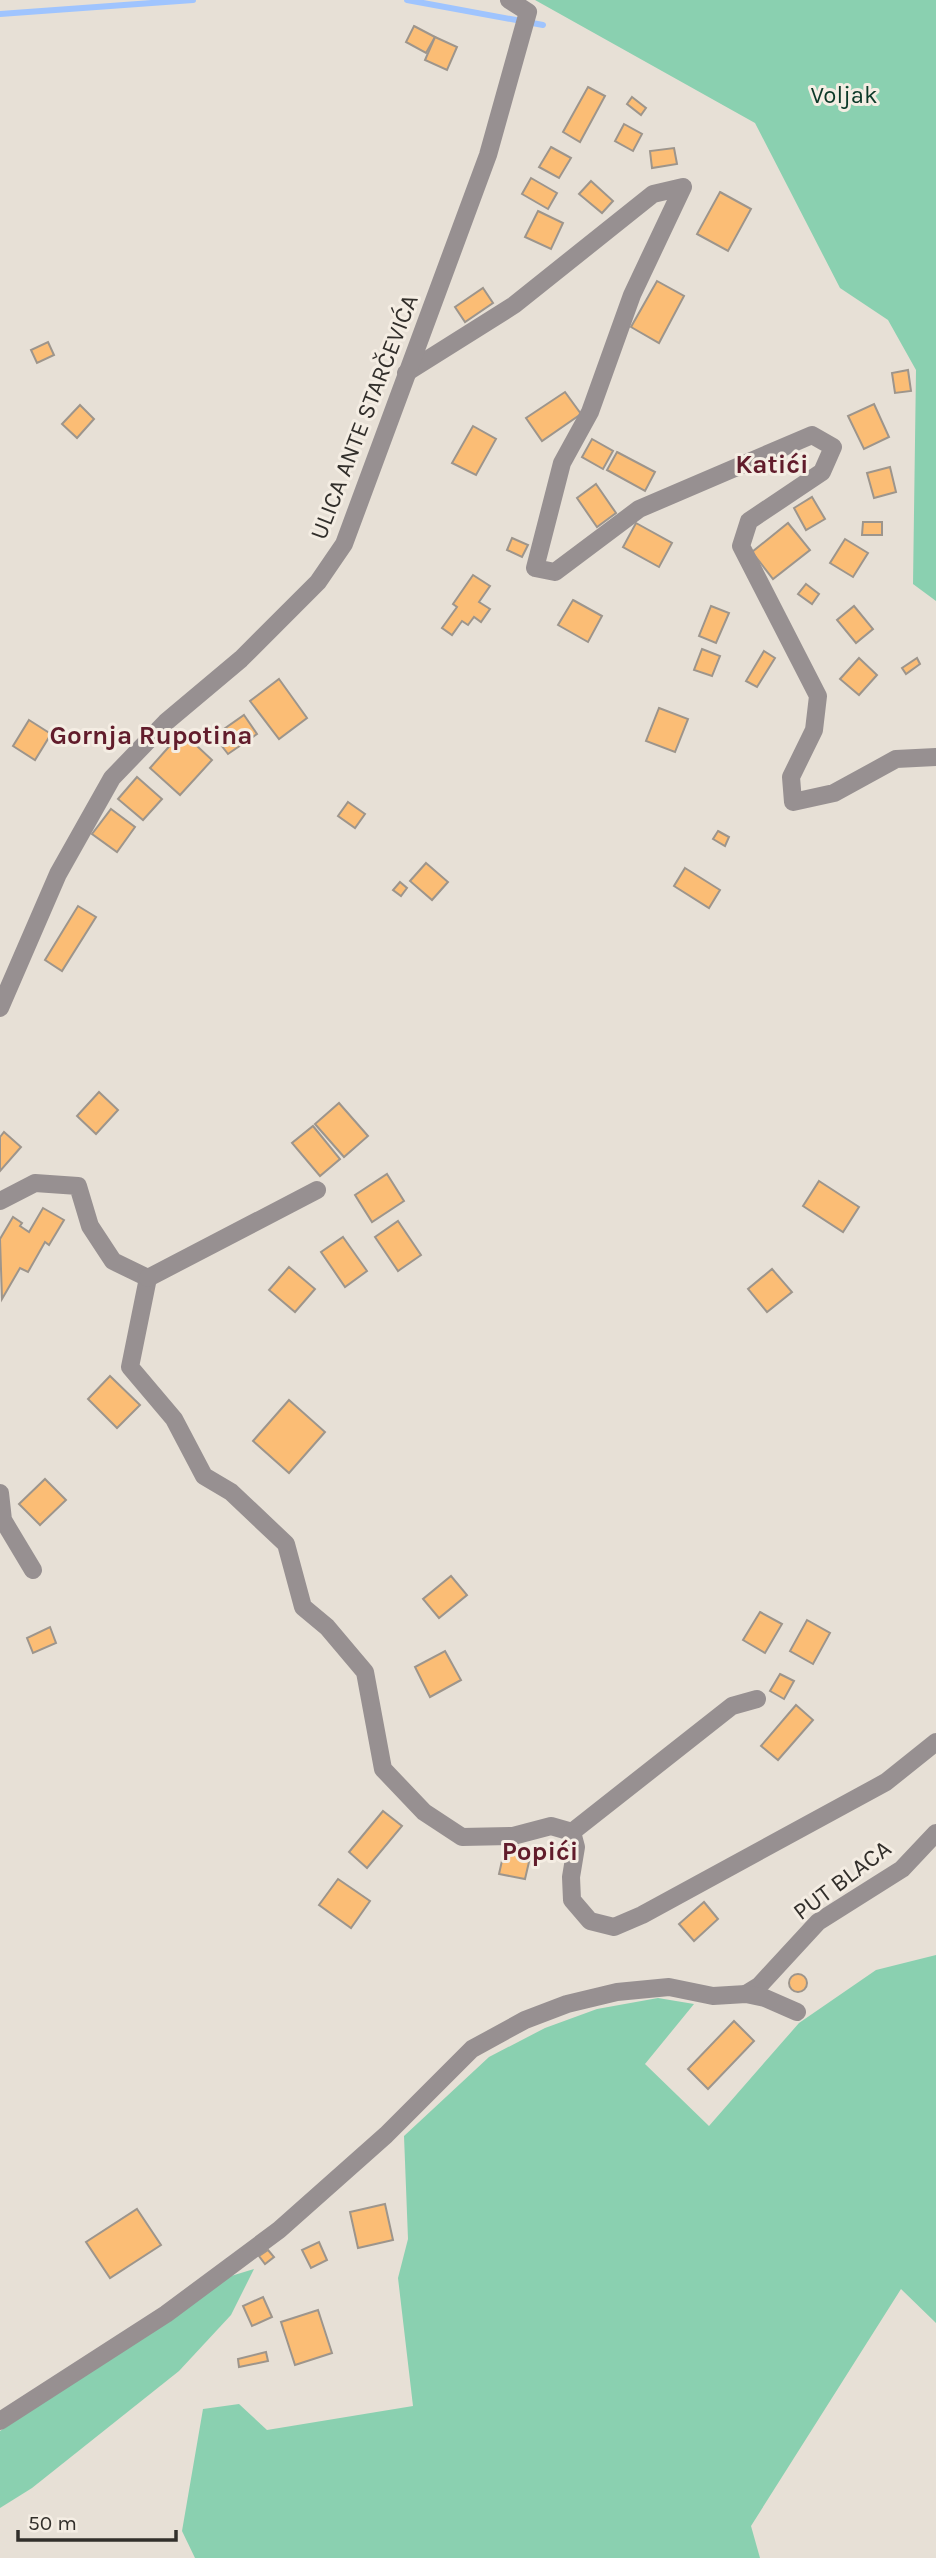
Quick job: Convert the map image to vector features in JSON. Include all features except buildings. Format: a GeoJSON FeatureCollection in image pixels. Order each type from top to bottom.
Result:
{"type":"FeatureCollection","features":[{"type":"Feature","properties":{"kind":"street","name":"ULICA ANTE STARČEVIĆA"},"geometry":{"type":"LineString","coordinates":[[0,1008],[58,874],[112,778],[166,722],[241,659],[318,582],[344,544],[488,155],[528,12],[509,0]]}},
{"type":"Feature","properties":{"kind":"street"},"geometry":{"type":"LineString","coordinates":[[406,373],[514,306],[653,194],[683,187],[632,295],[590,412],[562,463],[535,568],[555,572],[639,509],[812,435],[833,447],[822,472],[749,521],[741,546],[818,696],[814,730],[791,777],[793,802],[834,793],[896,759],[936,757]]}},
{"type":"Feature","properties":{"kind":"street"},"geometry":{"type":"LineString","coordinates":[[0,1201],[35,1183],[78,1186],[90,1226],[113,1261],[148,1278]]}},
{"type":"Feature","properties":{"kind":"street"},"geometry":{"type":"LineString","coordinates":[[148,1278],[317,1190]]}},
{"type":"Feature","properties":{"kind":"street"},"geometry":{"type":"LineString","coordinates":[[148,1278],[130,1367],[174,1419],[204,1476],[231,1492],[286,1544],[303,1607],[327,1627],[365,1672],[383,1769],[424,1812],[462,1837],[513,1836],[551,1826],[572,1832]]}},
{"type":"Feature","properties":{"kind":"street"},"geometry":{"type":"LineString","coordinates":[[0,1493],[3,1520],[33,1570]]}},
{"type":"Feature","properties":{"kind":"street"},"geometry":{"type":"LineString","coordinates":[[572,1832],[732,1706],[757,1699]]}},
{"type":"Feature","properties":{"kind":"street"},"geometry":{"type":"LineString","coordinates":[[572,1832],[576,1847],[571,1877],[572,1899],[590,1921],[614,1927],[642,1915],[886,1783],[936,1742]]}},
{"type":"Feature","properties":{"kind":"street","name":"PUT BLACA"},"geometry":{"type":"LineString","coordinates":[[746,1994],[758,1986],[818,1922],[902,1869],[936,1833]]}},
{"type":"Feature","properties":{"kind":"street"},"geometry":{"type":"LineString","coordinates":[[0,2421],[166,2314],[279,2230],[386,2134],[472,2049],[525,2020],[567,2004],[617,1992],[669,1987],[713,1996],[746,1994],[765,1998],[797,2012]]}},
{"type":"Feature","properties":{"kind":"green space","name":"Voljak"},"geometry":{"type":"Polygon","coordinates":[[[535,0],[936,0],[936,601],[913,584],[916,370],[888,320],[840,288],[755,123],[535,0]]]}},
{"type":"Feature","properties":{"kind":"green space"},"geometry":{"type":"Polygon","coordinates":[[[936,1955],[936,2323],[901,2289],[751,2526],[760,2558],[195,2558],[182,2531],[203,2409],[239,2404],[267,2430],[413,2406],[398,2278],[408,2239],[404,2136],[489,2057],[545,2028],[597,2009],[658,1998],[694,2004],[645,2064],[709,2126],[799,2023],[876,1970],[936,1955]]]}},
{"type":"Feature","properties":{"kind":"green space"},"geometry":{"type":"Polygon","coordinates":[[[254,2269],[231,2315],[179,2371],[32,2488],[0,2508],[0,2431],[231,2276],[254,2269]]]}},
{"type":"Feature","properties":{"kind":"waterway"},"geometry":{"type":"LineString","coordinates":[[0,14],[193,0]]}},
{"type":"Feature","properties":{"kind":"waterway"},"geometry":{"type":"LineString","coordinates":[[407,0],[543,25]]}},
{"type":"Feature","properties":{"kind":"district","name":"Katići"},"geometry":{"type":"Point","coordinates":[772,464]}},
{"type":"Feature","properties":{"kind":"district","name":"Gornja Rupotina"},"geometry":{"type":"Point","coordinates":[151,735]}},
{"type":"Feature","properties":{"kind":"district","name":"Popići"},"geometry":{"type":"Point","coordinates":[540,1851]}}]}
